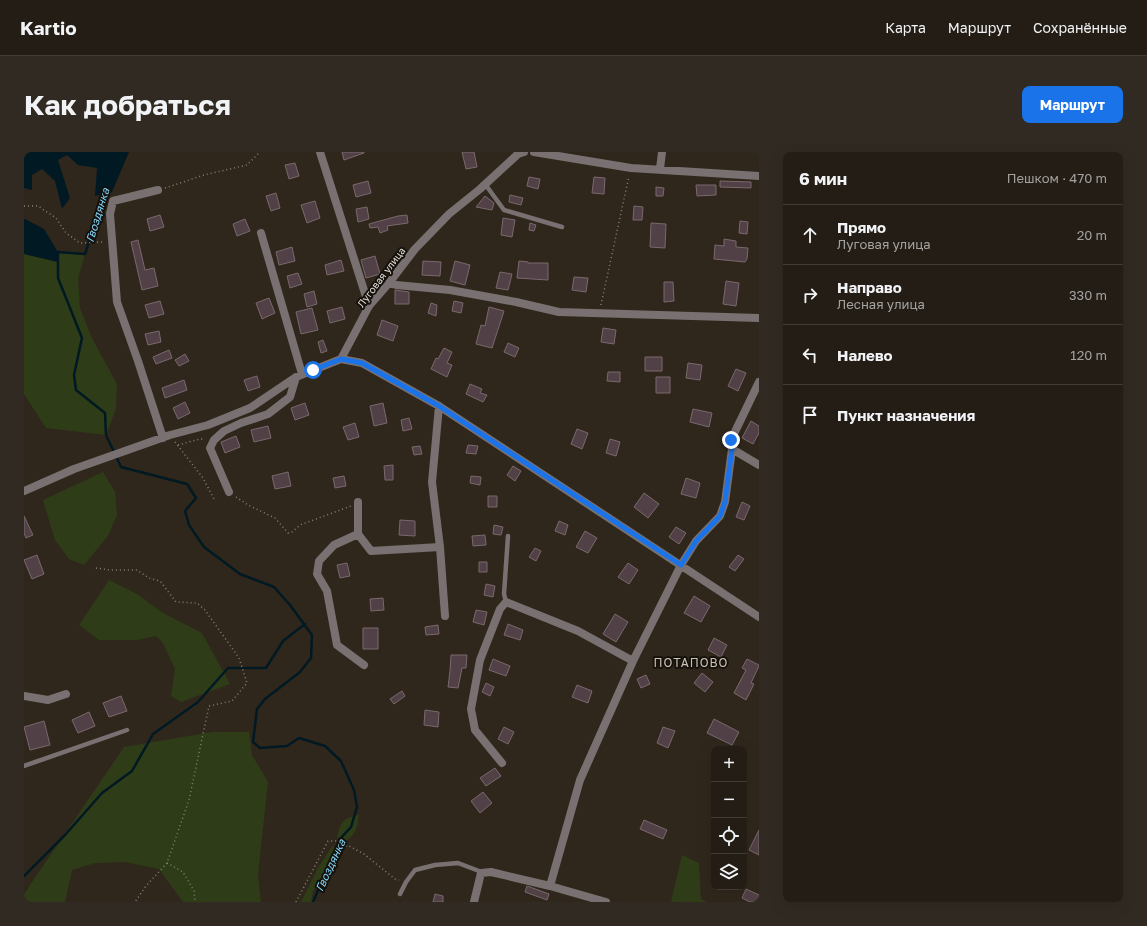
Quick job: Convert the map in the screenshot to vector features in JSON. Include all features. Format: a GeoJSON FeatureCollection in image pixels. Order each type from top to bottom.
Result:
{"type":"FeatureCollection","features":[{"type":"Feature","properties":{"kind":"street"},"geometry":{"type":"LineString","coordinates":[[320,152],[369,306]]}},
{"type":"Feature","properties":{"kind":"street","name":"Луговая улица"},"geometry":{"type":"LineString","coordinates":[[341,359],[369,306],[415,249],[449,214],[518,154],[524,152]]}},
{"type":"Feature","properties":{"kind":"street"},"geometry":{"type":"LineString","coordinates":[[534,152],[631,168],[759,176]]}},
{"type":"Feature","properties":{"kind":"street"},"geometry":{"type":"LineString","coordinates":[[660,169],[662,152]]}},
{"type":"Feature","properties":{"kind":"street"},"geometry":{"type":"LineString","coordinates":[[158,190],[113,201],[110,214],[117,302],[166,437]]}},
{"type":"Feature","properties":{"kind":"street"},"geometry":{"type":"LineString","coordinates":[[229,492],[210,448],[214,440],[224,431],[241,423],[268,414],[290,397],[299,376],[261,233]]}},
{"type":"Feature","properties":{"kind":"street"},"geometry":{"type":"LineString","coordinates":[[389,283],[450,290],[516,302],[559,312],[759,318]]}},
{"type":"Feature","properties":{"kind":"street"},"geometry":{"type":"LineString","coordinates":[[24,491],[74,469],[166,437],[208,425],[250,408],[299,376],[341,359],[362,363],[439,406],[759,617]]}},
{"type":"Feature","properties":{"kind":"street"},"geometry":{"type":"LineString","coordinates":[[550,886],[580,780],[633,661],[681,565],[696,541],[720,516],[725,502],[732,449],[731,440],[759,382]]}},
{"type":"Feature","properties":{"kind":"street"},"geometry":{"type":"LineString","coordinates":[[439,406],[432,482],[440,547],[444,616]]}},
{"type":"Feature","properties":{"kind":"street"},"geometry":{"type":"LineString","coordinates":[[732,449],[759,465]]}},
{"type":"Feature","properties":{"kind":"street"},"geometry":{"type":"LineString","coordinates":[[358,502],[358,534],[371,551],[440,547]]}},
{"type":"Feature","properties":{"kind":"street"},"geometry":{"type":"LineString","coordinates":[[358,534],[334,544],[319,561],[317,574],[326,591],[337,645],[364,665]]}},
{"type":"Feature","properties":{"kind":"street"},"geometry":{"type":"LineString","coordinates":[[502,763],[475,730],[471,709],[480,660],[500,608],[506,602],[578,631],[633,661]]}},
{"type":"Feature","properties":{"kind":"street"},"geometry":{"type":"LineString","coordinates":[[24,696],[48,700],[66,694]]}},
{"type":"Feature","properties":{"kind":"street"},"geometry":{"type":"LineString","coordinates":[[474,902],[481,873],[491,872],[550,886],[606,902]]}},
{"type":"Feature","properties":{"kind":"lane"},"geometry":{"type":"LineString","coordinates":[[482,186],[504,210],[562,227]]}},
{"type":"Feature","properties":{"kind":"lane"},"geometry":{"type":"LineString","coordinates":[[506,602],[504,594],[508,536]]}},
{"type":"Feature","properties":{"kind":"lane"},"geometry":{"type":"LineString","coordinates":[[24,766],[127,730]]}},
{"type":"Feature","properties":{"kind":"lane"},"geometry":{"type":"LineString","coordinates":[[400,894],[406,882],[416,870],[435,865],[458,863],[479,870],[481,873]]}},
{"type":"Feature","properties":{"kind":"path"},"geometry":{"type":"LineString","coordinates":[[158,190],[204,175],[247,165],[260,152]]}},
{"type":"Feature","properties":{"kind":"path"},"geometry":{"type":"LineString","coordinates":[[600,313],[631,168]]}},
{"type":"Feature","properties":{"kind":"path"},"geometry":{"type":"LineString","coordinates":[[24,206],[38,206],[56,218],[66,233],[80,243],[112,242]]}},
{"type":"Feature","properties":{"kind":"path"},"geometry":{"type":"LineString","coordinates":[[166,437],[178,445],[203,478],[214,499]]}},
{"type":"Feature","properties":{"kind":"path"},"geometry":{"type":"LineString","coordinates":[[178,445],[200,439],[214,440]]}},
{"type":"Feature","properties":{"kind":"path"},"geometry":{"type":"LineString","coordinates":[[229,492],[248,505],[275,518],[288,534],[300,525],[339,511],[358,502]]}},
{"type":"Feature","properties":{"kind":"path"},"geometry":{"type":"LineString","coordinates":[[96,568],[110,570],[137,570],[149,578],[160,581],[176,602],[197,602],[205,610],[239,658],[247,684],[232,700],[210,706],[189,800],[167,863],[146,886],[136,902]]}},
{"type":"Feature","properties":{"kind":"path"},"geometry":{"type":"LineString","coordinates":[[296,902],[328,841],[336,841],[343,846],[349,846],[364,854],[395,879],[406,882]]}},
{"type":"Feature","properties":{"kind":"path"},"geometry":{"type":"LineString","coordinates":[[167,863],[183,872],[194,890],[195,902]]}},
{"type":"Feature","properties":{"kind":"green space"},"geometry":{"type":"Polygon","coordinates":[[[58,252],[85,254],[78,279],[80,308],[92,338],[117,384],[116,409],[106,435],[46,428],[24,394],[24,254],[57,262],[58,252]]]}},
{"type":"Feature","properties":{"kind":"green space"},"geometry":{"type":"Polygon","coordinates":[[[103,472],[115,492],[117,515],[108,536],[84,565],[69,559],[55,540],[43,500],[103,472]]]}},
{"type":"Feature","properties":{"kind":"green space"},"geometry":{"type":"Polygon","coordinates":[[[109,580],[137,594],[163,613],[202,633],[230,684],[181,702],[171,696],[175,669],[163,643],[156,636],[137,640],[99,640],[79,625],[109,580]]]}},
{"type":"Feature","properties":{"kind":"green space"},"geometry":{"type":"Polygon","coordinates":[[[212,732],[249,732],[252,755],[268,782],[258,875],[261,902],[183,902],[159,869],[125,862],[95,863],[72,870],[65,902],[24,902],[24,894],[124,747],[212,732]]]}},
{"type":"Feature","properties":{"kind":"green space"},"geometry":{"type":"Polygon","coordinates":[[[359,815],[357,827],[348,840],[344,842],[337,837],[340,827],[346,819],[359,815]]]}},
{"type":"Feature","properties":{"kind":"green space"},"geometry":{"type":"Polygon","coordinates":[[[333,845],[337,852],[326,875],[313,891],[311,902],[301,902],[318,868],[333,845]]]}},
{"type":"Feature","properties":{"kind":"green space"},"geometry":{"type":"Polygon","coordinates":[[[682,855],[699,863],[701,899],[707,902],[671,902],[682,855]]]}},
{"type":"Feature","properties":{"kind":"water"},"geometry":{"type":"Polygon","coordinates":[[[24,152],[129,152],[112,192],[95,196],[97,168],[78,165],[67,155],[58,160],[70,198],[62,209],[55,181],[42,169],[32,175],[32,190],[24,188],[24,152]]]}},
{"type":"Feature","properties":{"kind":"water"},"geometry":{"type":"Polygon","coordinates":[[[24,219],[44,229],[58,252],[58,262],[24,254],[24,219]]]}},
{"type":"Feature","properties":{"kind":"building"},"geometry":{"type":"Polygon","coordinates":[[[342,152],[364,152],[364,153],[344,160],[342,152]]]}},
{"type":"Feature","properties":{"kind":"building"},"geometry":{"type":"Polygon","coordinates":[[[462,152],[474,152],[477,167],[466,169],[462,152]]]}},
{"type":"Feature","properties":{"kind":"building"},"geometry":{"type":"Polygon","coordinates":[[[295,163],[299,176],[289,179],[285,165],[295,163]]]}},
{"type":"Feature","properties":{"kind":"building"},"geometry":{"type":"Polygon","coordinates":[[[529,177],[540,179],[538,189],[527,186],[529,177]]]}},
{"type":"Feature","properties":{"kind":"building"},"geometry":{"type":"Polygon","coordinates":[[[594,177],[605,178],[604,194],[592,193],[594,177]]]}},
{"type":"Feature","properties":{"kind":"building"},"geometry":{"type":"Polygon","coordinates":[[[368,181],[371,193],[356,197],[353,185],[368,181]]]}},
{"type":"Feature","properties":{"kind":"building"},"geometry":{"type":"Polygon","coordinates":[[[720,181],[751,182],[751,188],[720,187],[720,181]]]}},
{"type":"Feature","properties":{"kind":"building"},"geometry":{"type":"Polygon","coordinates":[[[696,185],[716,185],[716,195],[697,196],[696,185]]]}},
{"type":"Feature","properties":{"kind":"building"},"geometry":{"type":"Polygon","coordinates":[[[656,187],[664,188],[663,196],[656,196],[656,187]]]}},
{"type":"Feature","properties":{"kind":"building"},"geometry":{"type":"Polygon","coordinates":[[[276,193],[280,208],[271,211],[266,196],[276,193]]]}},
{"type":"Feature","properties":{"kind":"building"},"geometry":{"type":"Polygon","coordinates":[[[510,195],[523,198],[521,205],[509,202],[510,195]]]}},
{"type":"Feature","properties":{"kind":"building"},"geometry":{"type":"Polygon","coordinates":[[[485,196],[494,203],[492,210],[476,207],[485,196]]]}},
{"type":"Feature","properties":{"kind":"building"},"geometry":{"type":"Polygon","coordinates":[[[315,201],[320,218],[307,223],[301,205],[315,201]]]}},
{"type":"Feature","properties":{"kind":"building"},"geometry":{"type":"Polygon","coordinates":[[[634,206],[643,207],[642,220],[633,220],[634,206]]]}},
{"type":"Feature","properties":{"kind":"building"},"geometry":{"type":"Polygon","coordinates":[[[367,207],[369,219],[358,222],[356,209],[367,207]]]}},
{"type":"Feature","properties":{"kind":"building"},"geometry":{"type":"Polygon","coordinates":[[[160,215],[164,227],[150,231],[147,219],[160,215]]]}},
{"type":"Feature","properties":{"kind":"building"},"geometry":{"type":"Polygon","coordinates":[[[407,215],[408,223],[387,226],[388,230],[380,233],[378,227],[370,228],[369,224],[407,215]]]}},
{"type":"Feature","properties":{"kind":"building"},"geometry":{"type":"Polygon","coordinates":[[[503,218],[515,220],[512,237],[501,235],[503,218]]]}},
{"type":"Feature","properties":{"kind":"building"},"geometry":{"type":"Polygon","coordinates":[[[245,219],[250,231],[237,236],[233,224],[245,219]]]}},
{"type":"Feature","properties":{"kind":"building"},"geometry":{"type":"Polygon","coordinates":[[[740,221],[748,222],[747,234],[739,233],[740,221]]]}},
{"type":"Feature","properties":{"kind":"building"},"geometry":{"type":"Polygon","coordinates":[[[530,223],[536,225],[534,231],[529,230],[530,223]]]}},
{"type":"Feature","properties":{"kind":"building"},"geometry":{"type":"Polygon","coordinates":[[[651,223],[666,224],[665,248],[650,247],[651,223]]]}},
{"type":"Feature","properties":{"kind":"building"},"geometry":{"type":"Polygon","coordinates":[[[724,239],[736,241],[736,247],[748,248],[747,259],[745,262],[714,259],[715,245],[724,246],[724,239]]]}},
{"type":"Feature","properties":{"kind":"building"},"geometry":{"type":"Polygon","coordinates":[[[138,240],[145,270],[154,268],[158,286],[142,290],[131,242],[138,240]]]}},
{"type":"Feature","properties":{"kind":"building"},"geometry":{"type":"Polygon","coordinates":[[[292,247],[295,261],[279,265],[276,252],[292,247]]]}},
{"type":"Feature","properties":{"kind":"building"},"geometry":{"type":"Polygon","coordinates":[[[375,256],[380,274],[366,278],[361,260],[375,256]]]}},
{"type":"Feature","properties":{"kind":"building"},"geometry":{"type":"Polygon","coordinates":[[[341,260],[344,271],[327,275],[325,265],[341,260]]]}},
{"type":"Feature","properties":{"kind":"building"},"geometry":{"type":"Polygon","coordinates":[[[423,261],[441,262],[440,276],[422,275],[423,261]]]}},
{"type":"Feature","properties":{"kind":"building"},"geometry":{"type":"Polygon","coordinates":[[[455,261],[470,265],[465,285],[450,281],[455,261]]]}},
{"type":"Feature","properties":{"kind":"building"},"geometry":{"type":"Polygon","coordinates":[[[519,261],[528,263],[548,263],[548,280],[517,278],[519,261]]]}},
{"type":"Feature","properties":{"kind":"building"},"geometry":{"type":"Polygon","coordinates":[[[500,272],[512,274],[508,290],[496,288],[500,272]]]}},
{"type":"Feature","properties":{"kind":"building"},"geometry":{"type":"Polygon","coordinates":[[[298,273],[302,284],[290,288],[287,276],[298,273]]]}},
{"type":"Feature","properties":{"kind":"building"},"geometry":{"type":"Polygon","coordinates":[[[574,277],[588,278],[586,292],[572,290],[574,277]]]}},
{"type":"Feature","properties":{"kind":"building"},"geometry":{"type":"Polygon","coordinates":[[[726,281],[739,283],[736,306],[723,304],[726,281]]]}},
{"type":"Feature","properties":{"kind":"building"},"geometry":{"type":"Polygon","coordinates":[[[664,282],[673,282],[674,301],[664,302],[664,282]]]}},
{"type":"Feature","properties":{"kind":"building"},"geometry":{"type":"Polygon","coordinates":[[[395,290],[409,292],[409,304],[395,304],[395,290]]]}},
{"type":"Feature","properties":{"kind":"building"},"geometry":{"type":"Polygon","coordinates":[[[314,291],[317,304],[307,307],[304,294],[314,291]]]}},
{"type":"Feature","properties":{"kind":"building"},"geometry":{"type":"Polygon","coordinates":[[[269,298],[275,313],[262,319],[256,303],[269,298]]]}},
{"type":"Feature","properties":{"kind":"building"},"geometry":{"type":"Polygon","coordinates":[[[160,301],[164,314],[149,318],[145,305],[160,301]]]}},
{"type":"Feature","properties":{"kind":"building"},"geometry":{"type":"Polygon","coordinates":[[[454,301],[463,303],[461,313],[452,311],[454,301]]]}},
{"type":"Feature","properties":{"kind":"building"},"geometry":{"type":"Polygon","coordinates":[[[431,303],[437,305],[436,316],[428,313],[431,303]]]}},
{"type":"Feature","properties":{"kind":"building"},"geometry":{"type":"Polygon","coordinates":[[[342,307],[345,319],[330,323],[327,311],[342,307]]]}},
{"type":"Feature","properties":{"kind":"building"},"geometry":{"type":"Polygon","coordinates":[[[489,307],[504,311],[492,348],[476,344],[481,325],[485,326],[489,307]]]}},
{"type":"Feature","properties":{"kind":"building"},"geometry":{"type":"Polygon","coordinates":[[[312,308],[318,330],[301,334],[296,312],[312,308]]]}},
{"type":"Feature","properties":{"kind":"building"},"geometry":{"type":"Polygon","coordinates":[[[382,320],[398,326],[393,341],[377,335],[382,320]]]}},
{"type":"Feature","properties":{"kind":"building"},"geometry":{"type":"Polygon","coordinates":[[[603,328],[616,330],[614,344],[601,342],[603,328]]]}},
{"type":"Feature","properties":{"kind":"building"},"geometry":{"type":"Polygon","coordinates":[[[159,331],[161,342],[148,345],[145,334],[159,331]]]}},
{"type":"Feature","properties":{"kind":"building"},"geometry":{"type":"Polygon","coordinates":[[[323,340],[327,351],[321,353],[318,342],[323,340]]]}},
{"type":"Feature","properties":{"kind":"building"},"geometry":{"type":"Polygon","coordinates":[[[508,343],[519,348],[515,357],[504,352],[508,343]]]}},
{"type":"Feature","properties":{"kind":"building"},"geometry":{"type":"Polygon","coordinates":[[[444,348],[452,352],[447,363],[452,365],[447,377],[431,369],[436,358],[438,359],[444,348]]]}},
{"type":"Feature","properties":{"kind":"building"},"geometry":{"type":"Polygon","coordinates":[[[169,350],[172,358],[156,364],[153,357],[169,350]]]}},
{"type":"Feature","properties":{"kind":"building"},"geometry":{"type":"Polygon","coordinates":[[[185,354],[189,361],[179,366],[175,360],[185,354]]]}},
{"type":"Feature","properties":{"kind":"building"},"geometry":{"type":"Polygon","coordinates":[[[645,357],[662,357],[662,371],[645,371],[645,357]]]}},
{"type":"Feature","properties":{"kind":"building"},"geometry":{"type":"Polygon","coordinates":[[[688,363],[702,365],[700,380],[686,378],[688,363]]]}},
{"type":"Feature","properties":{"kind":"building"},"geometry":{"type":"Polygon","coordinates":[[[736,369],[746,373],[738,391],[728,386],[736,369]]]}},
{"type":"Feature","properties":{"kind":"building"},"geometry":{"type":"Polygon","coordinates":[[[608,372],[620,372],[620,382],[607,381],[608,372]]]}},
{"type":"Feature","properties":{"kind":"building"},"geometry":{"type":"Polygon","coordinates":[[[257,376],[260,387],[248,391],[244,380],[257,376]]]}},
{"type":"Feature","properties":{"kind":"building"},"geometry":{"type":"Polygon","coordinates":[[[656,377],[670,377],[670,393],[656,393],[656,377]]]}},
{"type":"Feature","properties":{"kind":"building"},"geometry":{"type":"Polygon","coordinates":[[[184,380],[187,390],[165,398],[162,388],[184,380]]]}},
{"type":"Feature","properties":{"kind":"building"},"geometry":{"type":"Polygon","coordinates":[[[470,384],[482,389],[480,393],[487,395],[483,402],[466,394],[470,384]]]}},
{"type":"Feature","properties":{"kind":"building"},"geometry":{"type":"Polygon","coordinates":[[[185,402],[190,413],[178,419],[173,408],[185,402]]]}},
{"type":"Feature","properties":{"kind":"building"},"geometry":{"type":"Polygon","coordinates":[[[305,403],[309,415],[295,420],[291,408],[305,403]]]}},
{"type":"Feature","properties":{"kind":"building"},"geometry":{"type":"Polygon","coordinates":[[[383,403],[387,423],[374,426],[370,406],[383,403]]]}},
{"type":"Feature","properties":{"kind":"building"},"geometry":{"type":"Polygon","coordinates":[[[693,409],[712,413],[709,427],[690,422],[693,409]]]}},
{"type":"Feature","properties":{"kind":"building"},"geometry":{"type":"Polygon","coordinates":[[[409,418],[412,429],[403,431],[401,420],[409,418]]]}},
{"type":"Feature","properties":{"kind":"building"},"geometry":{"type":"Polygon","coordinates":[[[751,421],[759,426],[759,433],[753,444],[742,438],[751,421]]]}},
{"type":"Feature","properties":{"kind":"building"},"geometry":{"type":"Polygon","coordinates":[[[355,423],[359,437],[348,440],[343,427],[355,423]]]}},
{"type":"Feature","properties":{"kind":"building"},"geometry":{"type":"Polygon","coordinates":[[[268,426],[271,438],[254,442],[251,430],[268,426]]]}},
{"type":"Feature","properties":{"kind":"building"},"geometry":{"type":"Polygon","coordinates":[[[577,429],[588,433],[582,449],[571,444],[577,429]]]}},
{"type":"Feature","properties":{"kind":"building"},"geometry":{"type":"Polygon","coordinates":[[[236,436],[240,447],[225,453],[221,442],[236,436]]]}},
{"type":"Feature","properties":{"kind":"building"},"geometry":{"type":"Polygon","coordinates":[[[610,439],[620,442],[616,456],[606,453],[610,439]]]}},
{"type":"Feature","properties":{"kind":"building"},"geometry":{"type":"Polygon","coordinates":[[[468,445],[478,446],[476,454],[466,453],[468,445]]]}},
{"type":"Feature","properties":{"kind":"building"},"geometry":{"type":"Polygon","coordinates":[[[420,446],[422,454],[414,455],[412,447],[420,446]]]}},
{"type":"Feature","properties":{"kind":"building"},"geometry":{"type":"Polygon","coordinates":[[[393,465],[393,480],[385,480],[384,466],[393,465]]]}},
{"type":"Feature","properties":{"kind":"building"},"geometry":{"type":"Polygon","coordinates":[[[513,466],[521,471],[515,481],[507,475],[513,466]]]}},
{"type":"Feature","properties":{"kind":"building"},"geometry":{"type":"Polygon","coordinates":[[[288,472],[291,486],[275,489],[272,476],[288,472]]]}},
{"type":"Feature","properties":{"kind":"building"},"geometry":{"type":"Polygon","coordinates":[[[344,476],[346,486],[335,488],[333,478],[344,476]]]}},
{"type":"Feature","properties":{"kind":"building"},"geometry":{"type":"Polygon","coordinates":[[[471,476],[481,477],[480,485],[470,483],[471,476]]]}},
{"type":"Feature","properties":{"kind":"building"},"geometry":{"type":"Polygon","coordinates":[[[686,478],[700,483],[696,498],[681,494],[686,478]]]}},
{"type":"Feature","properties":{"kind":"building"},"geometry":{"type":"Polygon","coordinates":[[[644,493],[659,504],[648,518],[634,507],[644,493]]]}},
{"type":"Feature","properties":{"kind":"building"},"geometry":{"type":"Polygon","coordinates":[[[488,496],[497,496],[497,507],[488,507],[488,496]]]}},
{"type":"Feature","properties":{"kind":"building"},"geometry":{"type":"Polygon","coordinates":[[[742,502],[750,506],[744,520],[736,517],[742,502]]]}},
{"type":"Feature","properties":{"kind":"building"},"geometry":{"type":"Polygon","coordinates":[[[24,516],[33,535],[26,538],[24,533],[24,516]]]}},
{"type":"Feature","properties":{"kind":"building"},"geometry":{"type":"Polygon","coordinates":[[[400,520],[415,521],[415,536],[399,535],[400,520]]]}},
{"type":"Feature","properties":{"kind":"building"},"geometry":{"type":"Polygon","coordinates":[[[559,521],[568,525],[565,535],[555,531],[559,521]]]}},
{"type":"Feature","properties":{"kind":"building"},"geometry":{"type":"Polygon","coordinates":[[[494,525],[503,527],[501,535],[493,534],[494,525]]]}},
{"type":"Feature","properties":{"kind":"building"},"geometry":{"type":"Polygon","coordinates":[[[676,527],[686,533],[679,544],[669,537],[676,527]]]}},
{"type":"Feature","properties":{"kind":"building"},"geometry":{"type":"Polygon","coordinates":[[[585,531],[597,538],[588,553],[576,547],[585,531]]]}},
{"type":"Feature","properties":{"kind":"building"},"geometry":{"type":"Polygon","coordinates":[[[485,535],[486,545],[473,546],[472,536],[485,535]]]}},
{"type":"Feature","properties":{"kind":"building"},"geometry":{"type":"Polygon","coordinates":[[[535,548],[541,551],[536,561],[529,557],[535,548]]]}},
{"type":"Feature","properties":{"kind":"building"},"geometry":{"type":"Polygon","coordinates":[[[37,555],[44,574],[32,579],[24,560],[37,555]]]}},
{"type":"Feature","properties":{"kind":"building"},"geometry":{"type":"Polygon","coordinates":[[[738,555],[744,559],[735,571],[729,567],[738,555]]]}},
{"type":"Feature","properties":{"kind":"building"},"geometry":{"type":"Polygon","coordinates":[[[479,562],[487,562],[487,572],[479,572],[479,562]]]}},
{"type":"Feature","properties":{"kind":"building"},"geometry":{"type":"Polygon","coordinates":[[[347,563],[350,576],[340,578],[337,565],[347,563]]]}},
{"type":"Feature","properties":{"kind":"building"},"geometry":{"type":"Polygon","coordinates":[[[628,563],[638,570],[629,584],[618,577],[628,563]]]}},
{"type":"Feature","properties":{"kind":"building"},"geometry":{"type":"Polygon","coordinates":[[[486,584],[495,586],[493,597],[484,595],[486,584]]]}},
{"type":"Feature","properties":{"kind":"building"},"geometry":{"type":"Polygon","coordinates":[[[694,596],[710,606],[701,622],[684,613],[694,596]]]}},
{"type":"Feature","properties":{"kind":"building"},"geometry":{"type":"Polygon","coordinates":[[[383,598],[384,610],[371,611],[370,599],[383,598]]]}},
{"type":"Feature","properties":{"kind":"building"},"geometry":{"type":"Polygon","coordinates":[[[476,610],[487,612],[484,625],[473,622],[476,610]]]}},
{"type":"Feature","properties":{"kind":"building"},"geometry":{"type":"Polygon","coordinates":[[[615,614],[628,622],[616,642],[603,634],[615,614]]]}},
{"type":"Feature","properties":{"kind":"building"},"geometry":{"type":"Polygon","coordinates":[[[508,624],[523,630],[520,640],[504,635],[508,624]]]}},
{"type":"Feature","properties":{"kind":"building"},"geometry":{"type":"Polygon","coordinates":[[[438,625],[439,634],[426,635],[425,627],[438,625]]]}},
{"type":"Feature","properties":{"kind":"building"},"geometry":{"type":"Polygon","coordinates":[[[363,628],[378,628],[378,649],[363,649],[363,628]]]}},
{"type":"Feature","properties":{"kind":"building"},"geometry":{"type":"Polygon","coordinates":[[[714,638],[727,645],[721,657],[708,650],[714,638]]]}},
{"type":"Feature","properties":{"kind":"building"},"geometry":{"type":"Polygon","coordinates":[[[451,655],[467,655],[466,668],[462,668],[458,688],[448,687],[451,655]]]}},
{"type":"Feature","properties":{"kind":"building"},"geometry":{"type":"Polygon","coordinates":[[[493,659],[510,666],[506,676],[489,670],[493,659]]]}},
{"type":"Feature","properties":{"kind":"building"},"geometry":{"type":"Polygon","coordinates":[[[747,659],[759,666],[751,683],[754,684],[746,700],[734,693],[746,670],[742,668],[747,659]]]}},
{"type":"Feature","properties":{"kind":"building"},"geometry":{"type":"Polygon","coordinates":[[[702,673],[713,682],[705,692],[694,683],[702,673]]]}},
{"type":"Feature","properties":{"kind":"building"},"geometry":{"type":"Polygon","coordinates":[[[646,675],[650,684],[641,688],[637,679],[646,675]]]}},
{"type":"Feature","properties":{"kind":"building"},"geometry":{"type":"Polygon","coordinates":[[[486,683],[494,687],[490,696],[482,692],[486,683]]]}},
{"type":"Feature","properties":{"kind":"building"},"geometry":{"type":"Polygon","coordinates":[[[577,685],[592,691],[588,703],[572,697],[577,685]]]}},
{"type":"Feature","properties":{"kind":"building"},"geometry":{"type":"Polygon","coordinates":[[[402,691],[405,696],[394,704],[390,699],[402,691]]]}},
{"type":"Feature","properties":{"kind":"building"},"geometry":{"type":"Polygon","coordinates":[[[121,696],[127,711],[109,717],[103,703],[121,696]]]}},
{"type":"Feature","properties":{"kind":"building"},"geometry":{"type":"Polygon","coordinates":[[[425,710],[439,712],[438,727],[424,725],[425,710]]]}},
{"type":"Feature","properties":{"kind":"building"},"geometry":{"type":"Polygon","coordinates":[[[89,712],[95,726],[78,733],[72,720],[89,712]]]}},
{"type":"Feature","properties":{"kind":"building"},"geometry":{"type":"Polygon","coordinates":[[[714,719],[739,732],[732,745],[707,733],[714,719]]]}},
{"type":"Feature","properties":{"kind":"building"},"geometry":{"type":"Polygon","coordinates":[[[44,721],[50,745],[30,750],[24,727],[44,721]]]}},
{"type":"Feature","properties":{"kind":"building"},"geometry":{"type":"Polygon","coordinates":[[[504,727],[514,732],[508,744],[498,739],[504,727]]]}},
{"type":"Feature","properties":{"kind":"building"},"geometry":{"type":"Polygon","coordinates":[[[663,727],[675,731],[668,748],[657,743],[663,727]]]}},
{"type":"Feature","properties":{"kind":"building"},"geometry":{"type":"Polygon","coordinates":[[[495,768],[501,776],[486,786],[480,778],[495,768]]]}},
{"type":"Feature","properties":{"kind":"building"},"geometry":{"type":"Polygon","coordinates":[[[483,792],[492,803],[480,813],[471,801],[483,792]]]}},
{"type":"Feature","properties":{"kind":"building"},"geometry":{"type":"Polygon","coordinates":[[[644,820],[667,830],[663,839],[640,829],[644,820]]]}},
{"type":"Feature","properties":{"kind":"building"},"geometry":{"type":"Polygon","coordinates":[[[759,830],[759,855],[749,850],[759,830]]]}},
{"type":"Feature","properties":{"kind":"building"},"geometry":{"type":"Polygon","coordinates":[[[527,886],[549,894],[547,900],[525,892],[527,886]]]}},
{"type":"Feature","properties":{"kind":"building"},"geometry":{"type":"Polygon","coordinates":[[[747,889],[759,895],[759,902],[750,902],[742,898],[747,889]]]}},
{"type":"Feature","properties":{"kind":"building"},"geometry":{"type":"Polygon","coordinates":[[[435,894],[443,896],[443,902],[433,902],[435,894]]]}},
{"type":"Feature","properties":{"kind":"waterway","name":"Гвоздянка"},"geometry":{"type":"LineString","coordinates":[[105,192],[85,254],[58,252],[58,278],[82,338],[74,375],[76,390],[105,413],[106,435],[121,467],[187,484],[196,498],[185,511],[189,525],[204,547],[240,574],[274,587],[290,605],[312,635],[311,658],[300,672],[265,699],[257,709],[253,742],[260,748],[287,746],[299,738],[325,746],[341,761],[354,790],[357,807],[351,827],[340,839],[313,902]]}},
{"type":"Feature","properties":{"kind":"waterway"},"geometry":{"type":"LineString","coordinates":[[24,876],[65,835],[102,793],[132,771],[153,734],[198,702],[228,668],[266,668],[283,641],[305,624]]}},
{"type":"Feature","properties":{"kind":"district","name":"ПОТАПОВО"},"geometry":{"type":"Point","coordinates":[691,662]}},
{"type":"Feature","properties":{"kind":"route"},"geometry":{"type":"LineString","coordinates":[[313,370],[341,359],[362,363],[439,406],[681,565],[696,541],[720,516],[725,502],[732,449],[731,440]]}}]}
